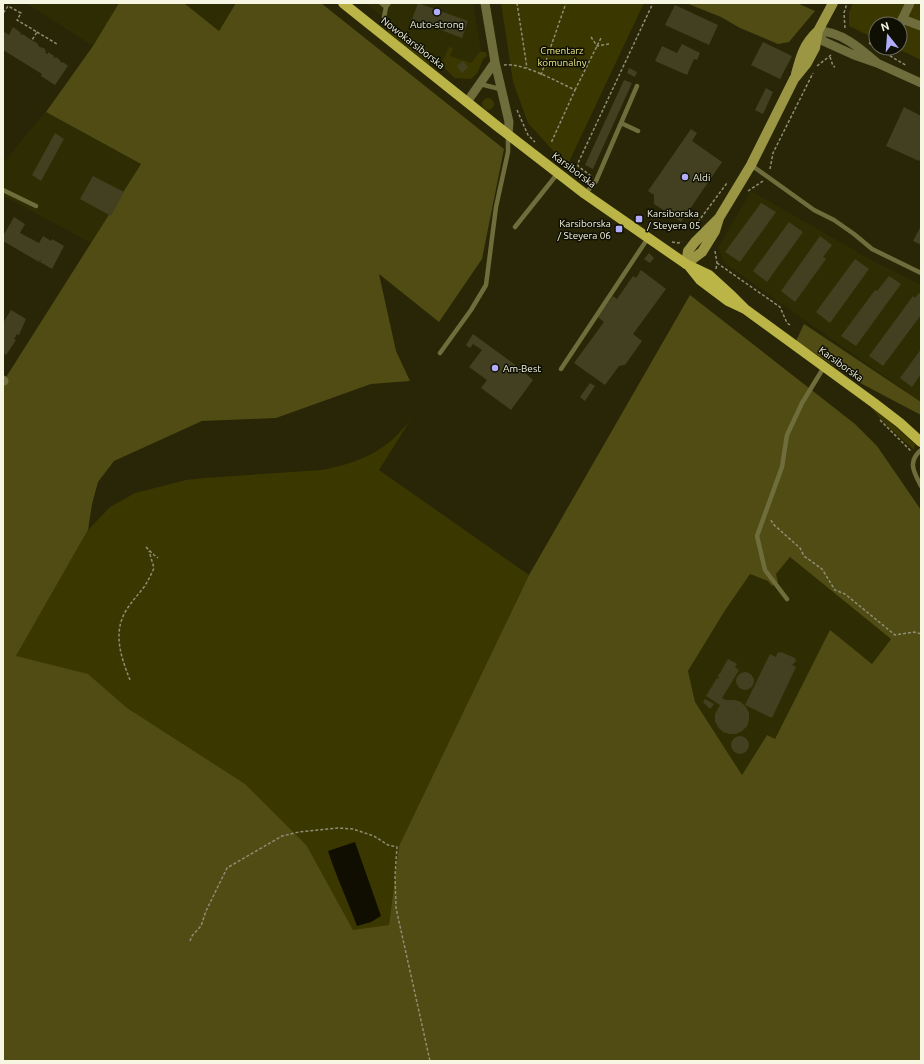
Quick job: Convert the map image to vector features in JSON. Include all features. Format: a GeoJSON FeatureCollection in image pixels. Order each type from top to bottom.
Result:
{"type":"FeatureCollection","features":[{"type":"Feature","properties":{"kind":"main road","name":"Nowokarsiborska"},"geometry":{"type":"LineString","coordinates":[[343,3],[467,102]]}},
{"type":"Feature","properties":{"kind":"main road","name":"Karsiborska"},"geometry":{"type":"LineString","coordinates":[[467,102],[585,194],[686,264],[700,280],[728,301],[745,309],[900,423],[921,442]]}},
{"type":"Feature","properties":{"kind":"street"},"geometry":{"type":"LineString","coordinates":[[485,3],[500,89],[509,122],[508,135]]}},
{"type":"Feature","properties":{"kind":"street"},"geometry":{"type":"LineString","coordinates":[[686,264],[688,251],[695,242],[720,218],[751,165],[794,79],[801,53],[809,39],[818,31],[833,3]]}},
{"type":"Feature","properties":{"kind":"street"},"geometry":{"type":"LineString","coordinates":[[904,16],[910,3]]}},
{"type":"Feature","properties":{"kind":"street"},"geometry":{"type":"LineString","coordinates":[[908,23],[921,26]]}},
{"type":"Feature","properties":{"kind":"street"},"geometry":{"type":"LineString","coordinates":[[818,31],[823,41],[921,83]]}},
{"type":"Feature","properties":{"kind":"street"},"geometry":{"type":"LineString","coordinates":[[467,102],[495,62]]}},
{"type":"Feature","properties":{"kind":"lane"},"geometry":{"type":"LineString","coordinates":[[381,3],[387,5],[384,17]]}},
{"type":"Feature","properties":{"kind":"lane"},"geometry":{"type":"LineString","coordinates":[[480,84],[500,89]]}},
{"type":"Feature","properties":{"kind":"lane"},"geometry":{"type":"LineString","coordinates":[[585,194],[596,181],[637,86]]}},
{"type":"Feature","properties":{"kind":"lane"},"geometry":{"type":"LineString","coordinates":[[621,123],[638,132]]}},
{"type":"Feature","properties":{"kind":"lane"},"geometry":{"type":"LineString","coordinates":[[440,353],[471,310],[486,285],[496,207],[508,152],[508,135]]}},
{"type":"Feature","properties":{"kind":"lane"},"geometry":{"type":"LineString","coordinates":[[751,165],[814,210],[834,220],[872,248],[921,273]]}},
{"type":"Feature","properties":{"kind":"lane"},"geometry":{"type":"LineString","coordinates":[[515,227],[558,173]]}},
{"type":"Feature","properties":{"kind":"lane"},"geometry":{"type":"LineString","coordinates":[[3,190],[36,206]]}},
{"type":"Feature","properties":{"kind":"lane"},"geometry":{"type":"LineString","coordinates":[[561,369],[648,238]]}},
{"type":"Feature","properties":{"kind":"lane"},"geometry":{"type":"LineString","coordinates":[[788,599],[765,570],[756,536],[782,467],[787,435],[802,403],[824,367]]}},
{"type":"Feature","properties":{"kind":"lane"},"geometry":{"type":"LineString","coordinates":[[921,450],[914,458],[912,465],[921,486]]}},
{"type":"Feature","properties":{"kind":"path"},"geometry":{"type":"LineString","coordinates":[[517,3],[527,68]]}},
{"type":"Feature","properties":{"kind":"path"},"geometry":{"type":"LineString","coordinates":[[541,75],[566,3]]}},
{"type":"Feature","properties":{"kind":"path"},"geometry":{"type":"LineString","coordinates":[[596,181],[578,166],[578,163],[654,3]]}},
{"type":"Feature","properties":{"kind":"path"},"geometry":{"type":"LineString","coordinates":[[843,32],[845,25],[844,13],[848,3]]}},
{"type":"Feature","properties":{"kind":"path"},"geometry":{"type":"LineString","coordinates":[[3,12],[8,6],[21,13],[17,20],[57,44]]}},
{"type":"Feature","properties":{"kind":"path"},"geometry":{"type":"LineString","coordinates":[[32,40],[37,32]]}},
{"type":"Feature","properties":{"kind":"path"},"geometry":{"type":"LineString","coordinates":[[591,37],[597,46]]}},
{"type":"Feature","properties":{"kind":"path"},"geometry":{"type":"LineString","coordinates":[[551,143],[601,38]]}},
{"type":"Feature","properties":{"kind":"path"},"geometry":{"type":"LineString","coordinates":[[597,46],[609,44]]}},
{"type":"Feature","properties":{"kind":"path"},"geometry":{"type":"LineString","coordinates":[[769,171],[773,153],[812,73],[818,66],[830,57],[833,52]]}},
{"type":"Feature","properties":{"kind":"path"},"geometry":{"type":"LineString","coordinates":[[891,56],[911,68]]}},
{"type":"Feature","properties":{"kind":"path"},"geometry":{"type":"LineString","coordinates":[[830,57],[833,66],[835,67]]}},
{"type":"Feature","properties":{"kind":"path"},"geometry":{"type":"LineString","coordinates":[[504,65],[510,64],[527,68],[575,90]]}},
{"type":"Feature","properties":{"kind":"path"},"geometry":{"type":"LineString","coordinates":[[516,108],[528,135],[537,144]]}},
{"type":"Feature","properties":{"kind":"path"},"geometry":{"type":"LineString","coordinates":[[745,193],[764,180]]}},
{"type":"Feature","properties":{"kind":"path"},"geometry":{"type":"LineString","coordinates":[[691,231],[727,184]]}},
{"type":"Feature","properties":{"kind":"path"},"geometry":{"type":"LineString","coordinates":[[670,242],[678,243],[684,240]]}},
{"type":"Feature","properties":{"kind":"path"},"geometry":{"type":"LineString","coordinates":[[713,274],[717,268],[715,248]]}},
{"type":"Feature","properties":{"kind":"path"},"geometry":{"type":"LineString","coordinates":[[717,263],[780,307],[787,323],[790,325]]}},
{"type":"Feature","properties":{"kind":"path"},"geometry":{"type":"LineString","coordinates":[[766,512],[774,524],[800,548],[804,556],[822,569],[835,590],[845,594],[895,635],[914,632],[921,634]]}},
{"type":"Feature","properties":{"kind":"path"},"geometry":{"type":"LineString","coordinates":[[146,547],[158,558]]}},
{"type":"Feature","properties":{"kind":"path"},"geometry":{"type":"LineString","coordinates":[[130,680],[121,658],[119,633],[126,610],[145,586],[154,568],[149,551]]}},
{"type":"Feature","properties":{"kind":"path"},"geometry":{"type":"LineString","coordinates":[[190,941],[192,936],[201,926],[206,911],[227,868],[282,836],[299,832],[338,828],[353,829],[374,836],[388,845],[397,847],[395,876],[396,908],[430,1061]]}},
{"type":"Feature","properties":{"kind":"shaded area"},"geometry":{"type":"Polygon","coordinates":[[[26,3],[119,3],[93,46],[26,3]]]}},
{"type":"Feature","properties":{"kind":"shaded area"},"geometry":{"type":"Polygon","coordinates":[[[119,3],[184,3],[219,31],[236,3],[321,3],[504,149],[482,259],[439,322],[379,274],[396,351],[410,381],[371,384],[276,418],[202,421],[114,461],[98,482],[92,504],[88,530],[16,656],[88,674],[127,708],[245,784],[307,846],[353,930],[389,925],[399,846],[529,575],[690,295],[855,424],[877,446],[921,510],[921,1061],[3,1061],[3,382],[141,164],[46,112],[93,46],[119,3]],[[790,557],[776,574],[778,582],[772,586],[768,581],[750,574],[724,612],[688,671],[695,702],[742,775],[767,735],[775,739],[830,630],[872,664],[891,639],[790,557]]]}},
{"type":"Feature","properties":{"kind":"shaded area"},"geometry":{"type":"Polygon","coordinates":[[[184,3],[236,3],[219,31],[184,3]]]}},
{"type":"Feature","properties":{"kind":"shaded area"},"geometry":{"type":"Polygon","coordinates":[[[365,3],[473,3],[483,62],[462,79],[365,3]]]}},
{"type":"Feature","properties":{"kind":"shaded area"},"geometry":{"type":"Polygon","coordinates":[[[686,3],[797,3],[815,11],[789,42],[778,44],[740,28],[721,17],[686,3]]]}},
{"type":"Feature","properties":{"kind":"shaded area"},"geometry":{"type":"Polygon","coordinates":[[[55,100],[46,112],[141,164],[91,243],[3,196],[3,163],[55,100]]]}},
{"type":"Feature","properties":{"kind":"shaded area"},"geometry":{"type":"Polygon","coordinates":[[[751,191],[875,262],[921,285],[921,402],[724,263],[718,247],[751,191]]]}},
{"type":"Feature","properties":{"kind":"shaded area"},"geometry":{"type":"Polygon","coordinates":[[[804,324],[921,402],[921,415],[864,385],[796,341],[804,324]]]}},
{"type":"Feature","properties":{"kind":"shaded area"},"geometry":{"type":"Polygon","coordinates":[[[790,557],[891,639],[872,664],[830,631],[775,740],[767,735],[742,775],[695,702],[688,671],[724,612],[750,574],[768,581],[772,586],[776,574],[790,557]]]}},
{"type":"Feature","properties":{"kind":"shaded area"},"geometry":{"type":"Polygon","coordinates":[[[355,842],[381,916],[371,922],[357,926],[328,851],[355,842]]]}},
{"type":"Feature","properties":{"kind":"green space","name":"Cmentarz komunalny"},"geometry":{"type":"Polygon","coordinates":[[[501,3],[644,3],[567,166],[528,123],[513,82],[501,3]]]}},
{"type":"Feature","properties":{"kind":"green space"},"geometry":{"type":"Polygon","coordinates":[[[853,3],[921,3],[921,60],[908,54],[908,16],[868,16],[868,35],[849,26],[849,12],[853,3]]]}},
{"type":"Feature","properties":{"kind":"green space"},"geometry":{"type":"Polygon","coordinates":[[[393,29],[419,42],[430,52],[433,57],[433,62],[428,64],[388,32],[388,30],[393,29]]]}},
{"type":"Feature","properties":{"kind":"green space"},"geometry":{"type":"Polygon","coordinates":[[[449,47],[453,48],[450,56],[471,63],[480,52],[486,52],[487,56],[483,59],[478,72],[471,79],[455,78],[445,69],[443,60],[449,47]]]}},
{"type":"Feature","properties":{"kind":"green space"},"geometry":{"type":"Polygon","coordinates":[[[490,98],[493,99],[493,109],[486,110],[483,109],[482,102],[483,99],[490,98]]]}},
{"type":"Feature","properties":{"kind":"green space"},"geometry":{"type":"Polygon","coordinates":[[[870,406],[915,444],[914,450],[883,422],[870,406]]]}},
{"type":"Feature","properties":{"kind":"green space"},"geometry":{"type":"Polygon","coordinates":[[[411,419],[379,470],[529,575],[399,846],[389,925],[353,931],[307,846],[16,656],[88,530],[110,507],[135,493],[186,480],[322,470],[336,467],[361,459],[382,448],[402,430],[411,419]]]}},
{"type":"Feature","properties":{"kind":"building"},"geometry":{"type":"Polygon","coordinates":[[[418,3],[468,21],[462,38],[412,19],[418,3]]]}},
{"type":"Feature","properties":{"kind":"building"},"geometry":{"type":"Polygon","coordinates":[[[675,5],[718,25],[709,45],[665,25],[675,5]]]}},
{"type":"Feature","properties":{"kind":"building"},"geometry":{"type":"Polygon","coordinates":[[[13,27],[21,33],[20,34],[23,34],[37,43],[39,47],[44,48],[46,51],[45,53],[48,54],[48,52],[54,56],[53,57],[56,57],[61,61],[60,62],[63,62],[68,66],[55,85],[41,76],[42,74],[3,50],[3,31],[9,35],[13,27]]]}},
{"type":"Feature","properties":{"kind":"building"},"geometry":{"type":"Polygon","coordinates":[[[763,42],[792,56],[780,79],[751,65],[763,42]]]}},
{"type":"Feature","properties":{"kind":"building"},"geometry":{"type":"Polygon","coordinates":[[[682,44],[700,53],[697,60],[694,59],[687,75],[655,61],[662,46],[677,53],[682,44]]]}},
{"type":"Feature","properties":{"kind":"building"},"geometry":{"type":"Polygon","coordinates":[[[463,61],[468,67],[462,73],[457,66],[463,61]]]}},
{"type":"Feature","properties":{"kind":"building"},"geometry":{"type":"Polygon","coordinates":[[[629,68],[637,72],[635,77],[627,73],[629,68]]]}},
{"type":"Feature","properties":{"kind":"building"},"geometry":{"type":"Polygon","coordinates":[[[624,80],[632,83],[593,169],[585,165],[624,80]]]}},
{"type":"Feature","properties":{"kind":"building"},"geometry":{"type":"Polygon","coordinates":[[[766,88],[773,92],[763,114],[755,110],[766,88]]]}},
{"type":"Feature","properties":{"kind":"building"},"geometry":{"type":"Polygon","coordinates":[[[904,107],[921,116],[921,158],[919,161],[886,146],[904,107]]]}},
{"type":"Feature","properties":{"kind":"building","name":"Aldi"},"geometry":{"type":"Polygon","coordinates":[[[691,129],[697,133],[692,141],[722,162],[681,222],[654,204],[654,195],[648,191],[691,129]]]}},
{"type":"Feature","properties":{"kind":"building"},"geometry":{"type":"Polygon","coordinates":[[[55,133],[64,139],[41,181],[32,175],[55,133]]]}},
{"type":"Feature","properties":{"kind":"building"},"geometry":{"type":"Polygon","coordinates":[[[93,176],[124,192],[111,216],[80,199],[93,176]]]}},
{"type":"Feature","properties":{"kind":"building"},"geometry":{"type":"Polygon","coordinates":[[[761,203],[776,212],[740,262],[725,252],[761,203]]]}},
{"type":"Feature","properties":{"kind":"building"},"geometry":{"type":"Polygon","coordinates":[[[14,217],[25,224],[20,233],[39,243],[43,236],[64,246],[52,269],[40,262],[41,260],[39,262],[3,241],[3,236],[14,217]]]}},
{"type":"Feature","properties":{"kind":"building"},"geometry":{"type":"Polygon","coordinates":[[[789,222],[803,232],[767,282],[753,271],[789,222]]]}},
{"type":"Feature","properties":{"kind":"building"},"geometry":{"type":"Polygon","coordinates":[[[921,226],[921,245],[913,241],[921,226]]]}},
{"type":"Feature","properties":{"kind":"building"},"geometry":{"type":"Polygon","coordinates":[[[820,236],[832,245],[823,257],[826,259],[795,302],[781,291],[820,236]]]}},
{"type":"Feature","properties":{"kind":"building"},"geometry":{"type":"Polygon","coordinates":[[[649,253],[654,258],[650,263],[644,259],[649,253]]]}},
{"type":"Feature","properties":{"kind":"building"},"geometry":{"type":"Polygon","coordinates":[[[855,259],[869,269],[830,323],[816,312],[855,259]]]}},
{"type":"Feature","properties":{"kind":"building"},"geometry":{"type":"Polygon","coordinates":[[[641,270],[666,289],[633,334],[642,341],[625,365],[619,366],[605,385],[574,363],[604,322],[598,317],[609,301],[611,301],[610,300],[613,296],[617,299],[633,276],[636,278],[641,270]]]}},
{"type":"Feature","properties":{"kind":"building"},"geometry":{"type":"Polygon","coordinates":[[[889,276],[901,284],[856,346],[841,336],[875,290],[877,291],[889,276]]]}},
{"type":"Feature","properties":{"kind":"building"},"geometry":{"type":"Polygon","coordinates":[[[919,293],[921,294],[921,315],[883,366],[869,356],[913,296],[915,298],[919,293]]]}},
{"type":"Feature","properties":{"kind":"building"},"geometry":{"type":"Polygon","coordinates":[[[11,310],[26,319],[19,335],[17,334],[14,339],[16,340],[6,355],[3,353],[3,323],[11,310]]]}},
{"type":"Feature","properties":{"kind":"building"},"geometry":{"type":"Polygon","coordinates":[[[473,334],[521,369],[522,368],[526,371],[525,373],[533,380],[511,410],[481,388],[487,380],[469,367],[482,350],[473,344],[470,348],[466,345],[473,334]]]}},
{"type":"Feature","properties":{"kind":"building"},"geometry":{"type":"Polygon","coordinates":[[[921,349],[921,374],[912,387],[900,378],[921,349]]]}},
{"type":"Feature","properties":{"kind":"building"},"geometry":{"type":"Polygon","coordinates":[[[590,383],[595,386],[585,401],[580,397],[590,383]]]}},
{"type":"Feature","properties":{"kind":"building"},"geometry":{"type":"Polygon","coordinates":[[[781,652],[795,658],[796,661],[792,665],[796,667],[772,718],[745,705],[770,654],[776,657],[777,653],[781,652]]]}},
{"type":"Feature","properties":{"kind":"building"},"geometry":{"type":"Polygon","coordinates":[[[728,659],[737,664],[735,667],[739,670],[722,698],[741,702],[749,713],[747,726],[736,734],[723,732],[718,727],[715,721],[715,714],[720,705],[706,696],[717,678],[719,679],[718,675],[722,671],[728,659]]]}},
{"type":"Feature","properties":{"kind":"building"},"geometry":{"type":"Polygon","coordinates":[[[745,672],[751,675],[754,681],[751,687],[745,690],[739,687],[736,681],[739,675],[745,672]]]}},
{"type":"Feature","properties":{"kind":"building"},"geometry":{"type":"Polygon","coordinates":[[[705,699],[714,704],[710,709],[703,702],[705,699]]]}},
{"type":"Feature","properties":{"kind":"building"},"geometry":{"type":"Polygon","coordinates":[[[740,736],[746,739],[749,745],[746,751],[740,754],[734,751],[731,745],[734,739],[740,736]]]}},
{"type":"Feature","properties":{"kind":"place","name":"Auto-strong"},"geometry":{"type":"Point","coordinates":[437,12]}},
{"type":"Feature","properties":{"kind":"place","name":"Aldi"},"geometry":{"type":"Point","coordinates":[685,177]}},
{"type":"Feature","properties":{"kind":"place","name":"Karsiborska / Steyera 05"},"geometry":{"type":"Point","coordinates":[639,219]}},
{"type":"Feature","properties":{"kind":"place","name":"Karsiborska / Steyera 06"},"geometry":{"type":"Point","coordinates":[619,229]}},
{"type":"Feature","properties":{"kind":"place","name":"Am-Best"},"geometry":{"type":"Point","coordinates":[495,368]}}]}
